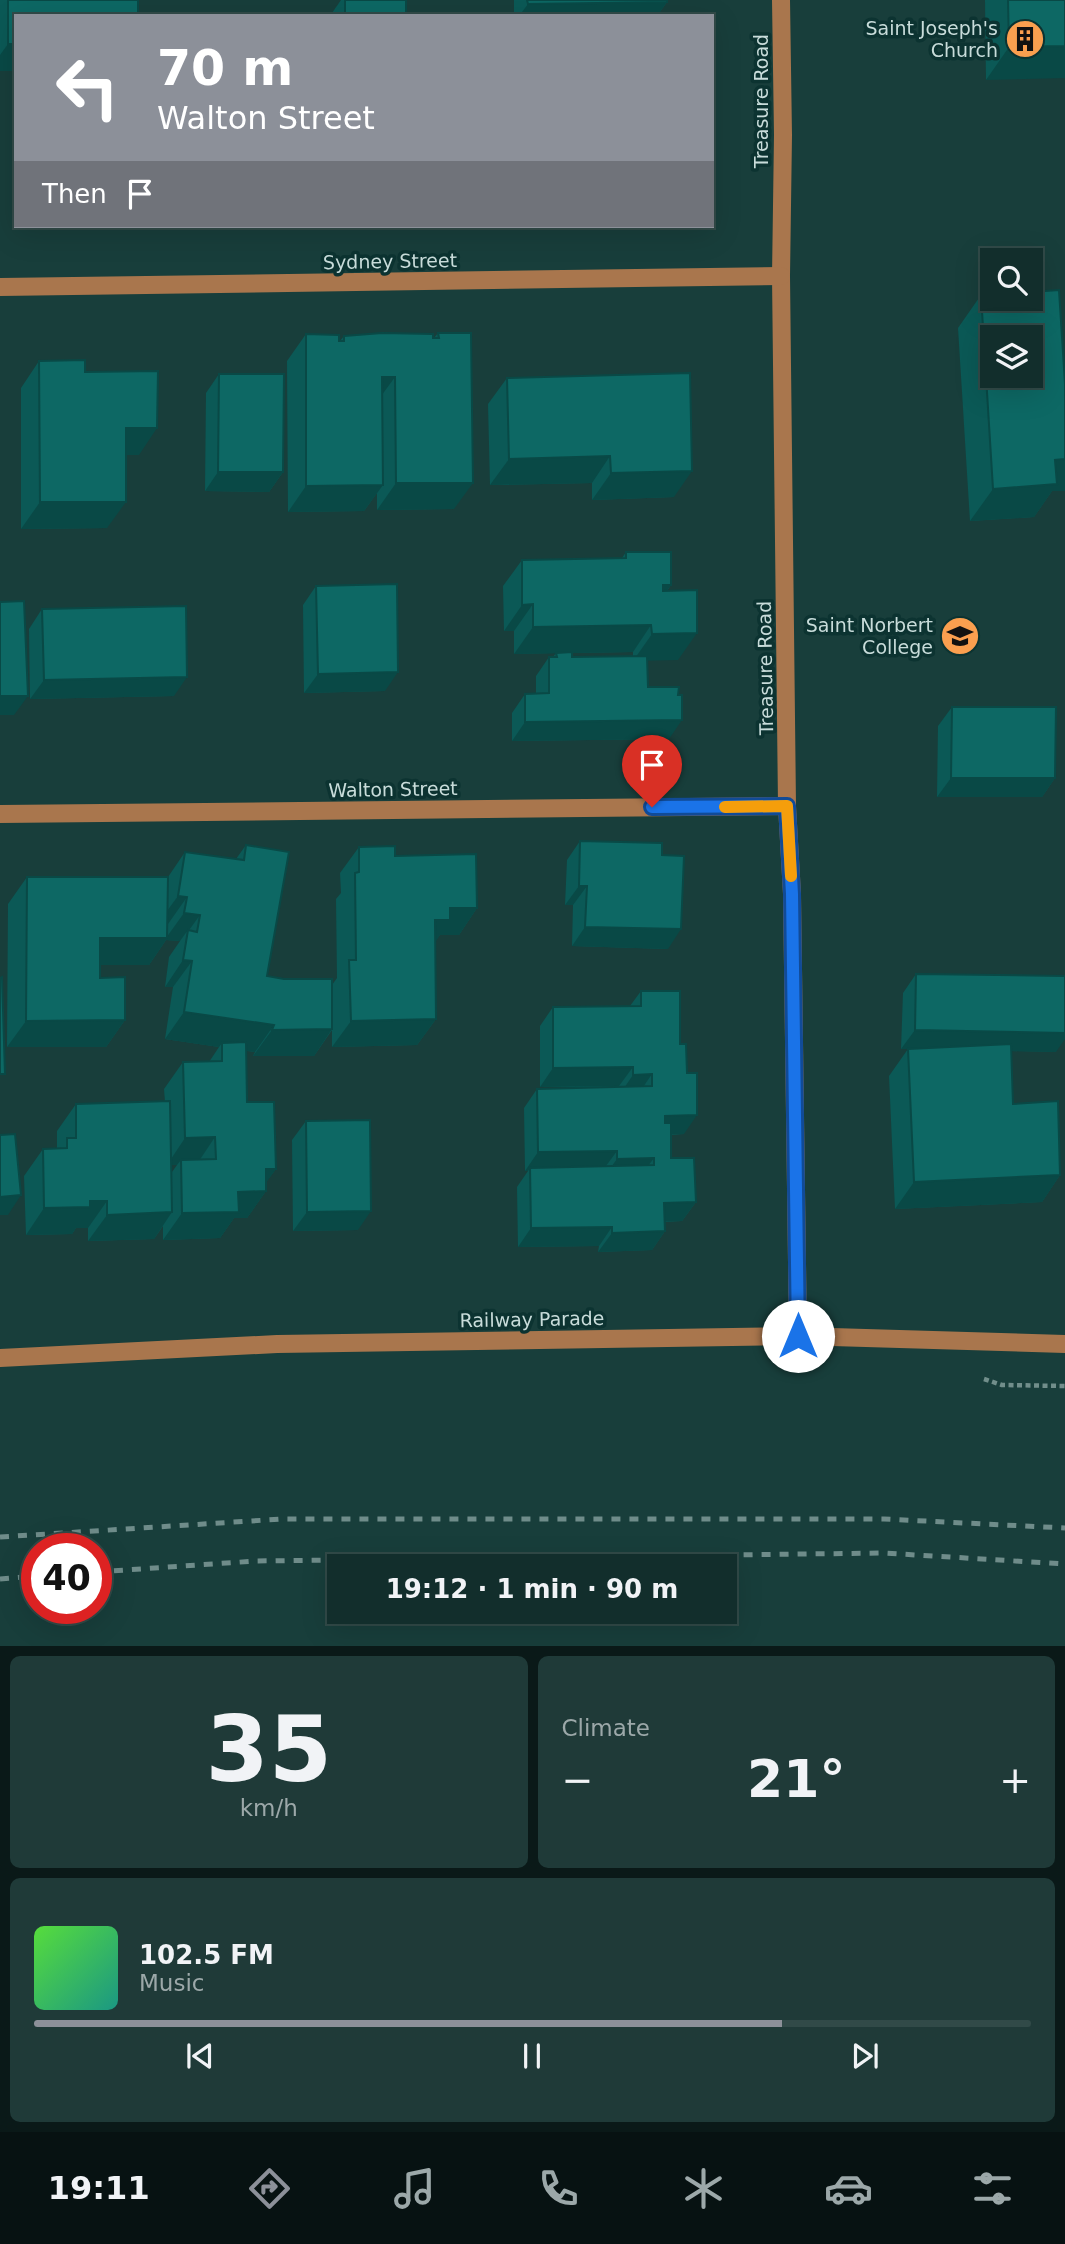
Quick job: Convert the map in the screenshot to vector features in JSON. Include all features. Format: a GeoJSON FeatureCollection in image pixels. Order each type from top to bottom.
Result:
{"type":"FeatureCollection","features":[{"type":"Feature","properties":{"kind":"street","name":"Treasure Road"},"geometry":{"type":"LineString","coordinates":[[781,0],[787,806],[792,894],[798,1336]]}},
{"type":"Feature","properties":{"kind":"street","name":"Sydney Street"},"geometry":{"type":"LineString","coordinates":[[0,287],[781,276]]}},
{"type":"Feature","properties":{"kind":"street","name":"Walton Street"},"geometry":{"type":"LineString","coordinates":[[0,814],[787,806]]}},
{"type":"Feature","properties":{"kind":"street","name":"Railway Parade"},"geometry":{"type":"LineString","coordinates":[[0,1358],[277,1344],[798,1336],[1065,1344]]}},
{"type":"Feature","properties":{"kind":"building"},"geometry":{"type":"Polygon","coordinates":[[[8,0],[138,0],[138,14],[14,14],[14,44],[8,44],[8,0]]]}},
{"type":"Feature","properties":{"kind":"building"},"geometry":{"type":"Polygon","coordinates":[[[345,0],[406,0],[406,14],[345,14],[345,0]]]}},
{"type":"Feature","properties":{"kind":"building"},"geometry":{"type":"Polygon","coordinates":[[[527,0],[667,0],[667,2],[528,4],[527,0]]]}},
{"type":"Feature","properties":{"kind":"building"},"geometry":{"type":"Polygon","coordinates":[[[1008,0],[1065,0],[1065,46],[1009,47],[1008,0]]]}},
{"type":"Feature","properties":{"kind":"building"},"geometry":{"type":"Polygon","coordinates":[[[1059,290],[1065,384],[1065,459],[1055,460],[1057,484],[993,489],[987,388],[1043,388],[1043,325],[983,325],[982,311],[1043,311],[1043,291],[1059,290]]]}},
{"type":"Feature","properties":{"kind":"building"},"geometry":{"type":"Polygon","coordinates":[[[382,333],[433,334],[433,338],[439,338],[438,333],[471,333],[473,483],[396,483],[395,377],[382,377],[383,485],[306,486],[306,334],[339,335],[339,341],[344,341],[344,336],[382,333]]]}},
{"type":"Feature","properties":{"kind":"building"},"geometry":{"type":"Polygon","coordinates":[[[85,360],[85,372],[158,371],[157,428],[126,428],[126,502],[40,502],[39,361],[85,360]]]}},
{"type":"Feature","properties":{"kind":"building"},"geometry":{"type":"Polygon","coordinates":[[[690,373],[692,471],[611,473],[610,456],[509,459],[507,378],[690,373]]]}},
{"type":"Feature","properties":{"kind":"building"},"geometry":{"type":"Polygon","coordinates":[[[219,374],[284,374],[283,472],[218,472],[219,374]]]}},
{"type":"Feature","properties":{"kind":"building"},"geometry":{"type":"Polygon","coordinates":[[[626,552],[671,552],[671,585],[663,585],[663,591],[697,590],[697,633],[652,634],[651,625],[533,627],[533,604],[522,605],[522,560],[626,558],[626,552]]]}},
{"type":"Feature","properties":{"kind":"building"},"geometry":{"type":"Polygon","coordinates":[[[397,584],[398,672],[318,674],[316,586],[397,584]]]}},
{"type":"Feature","properties":{"kind":"building"},"geometry":{"type":"Polygon","coordinates":[[[24,601],[28,696],[0,696],[0,602],[24,601]]]}},
{"type":"Feature","properties":{"kind":"building"},"geometry":{"type":"Polygon","coordinates":[[[186,606],[187,677],[44,680],[42,609],[186,606]]]}},
{"type":"Feature","properties":{"kind":"building"},"geometry":{"type":"Polygon","coordinates":[[[572,652],[572,657],[647,656],[648,687],[679,687],[678,695],[682,695],[682,720],[525,722],[525,694],[549,693],[549,657],[557,657],[556,653],[572,652]]]}},
{"type":"Feature","properties":{"kind":"building"},"geometry":{"type":"Polygon","coordinates":[[[952,707],[1056,707],[1055,778],[951,778],[952,707]]]}},
{"type":"Feature","properties":{"kind":"building"},"geometry":{"type":"Polygon","coordinates":[[[580,841],[662,843],[662,855],[684,856],[681,929],[585,927],[587,886],[579,886],[580,841]]]}},
{"type":"Feature","properties":{"kind":"building"},"geometry":{"type":"Polygon","coordinates":[[[246,845],[289,852],[267,976],[284,979],[332,979],[332,1029],[272,1030],[274,1025],[184,1012],[192,961],[183,960],[188,930],[197,932],[200,915],[184,913],[187,897],[178,896],[185,852],[244,860],[246,845]]]}},
{"type":"Feature","properties":{"kind":"building"},"geometry":{"type":"Polygon","coordinates":[[[395,846],[395,856],[476,854],[477,908],[450,908],[450,920],[435,920],[436,1019],[351,1021],[349,960],[356,960],[355,873],[359,872],[359,847],[395,846]]]}},
{"type":"Feature","properties":{"kind":"building"},"geometry":{"type":"Polygon","coordinates":[[[27,877],[168,877],[167,938],[100,938],[100,978],[125,977],[125,1020],[26,1021],[27,877]]]}},
{"type":"Feature","properties":{"kind":"building"},"geometry":{"type":"Polygon","coordinates":[[[916,974],[1065,976],[1065,1033],[915,1030],[916,974]]]}},
{"type":"Feature","properties":{"kind":"building"},"geometry":{"type":"Polygon","coordinates":[[[2,977],[5,1074],[0,1074],[2,977]]]}},
{"type":"Feature","properties":{"kind":"building"},"geometry":{"type":"Polygon","coordinates":[[[641,991],[680,991],[680,1044],[686,1044],[687,1073],[697,1073],[697,1115],[665,1116],[665,1123],[671,1123],[671,1158],[694,1158],[696,1202],[664,1203],[665,1231],[612,1233],[612,1227],[531,1228],[530,1168],[654,1165],[654,1158],[617,1159],[617,1151],[538,1152],[537,1089],[652,1086],[652,1074],[633,1075],[633,1067],[553,1068],[553,1007],[641,1006],[641,991]]]}},
{"type":"Feature","properties":{"kind":"building"},"geometry":{"type":"Polygon","coordinates":[[[246,1042],[247,1102],[274,1102],[276,1169],[266,1169],[266,1191],[238,1192],[239,1212],[182,1213],[181,1160],[216,1159],[215,1137],[185,1138],[183,1062],[222,1061],[222,1043],[246,1042]]]}},
{"type":"Feature","properties":{"kind":"building"},"geometry":{"type":"Polygon","coordinates":[[[1011,1044],[1013,1104],[1058,1101],[1060,1175],[914,1182],[908,1049],[1011,1044]]]}},
{"type":"Feature","properties":{"kind":"building"},"geometry":{"type":"Polygon","coordinates":[[[170,1101],[172,1212],[107,1215],[107,1201],[90,1201],[90,1207],[44,1208],[43,1149],[67,1148],[67,1138],[76,1138],[76,1104],[170,1101]]]}},
{"type":"Feature","properties":{"kind":"building"},"geometry":{"type":"Polygon","coordinates":[[[370,1120],[371,1211],[307,1212],[306,1121],[370,1120]]]}},
{"type":"Feature","properties":{"kind":"building"},"geometry":{"type":"Polygon","coordinates":[[[15,1134],[21,1195],[0,1197],[0,1135],[15,1134]]]}},
{"type":"Feature","properties":{"kind":"railway"},"geometry":{"type":"LineString","coordinates":[[0,1537],[282,1519],[884,1519],[1065,1528]]}},
{"type":"Feature","properties":{"kind":"railway"},"geometry":{"type":"LineString","coordinates":[[112,1571],[256,1561],[883,1553],[1065,1564]]}},
{"type":"Feature","properties":{"kind":"railway"},"geometry":{"type":"LineString","coordinates":[[0,1579],[21,1577]]}},
{"type":"Feature","properties":{"kind":"slow traffic"},"geometry":{"type":"LineString","coordinates":[[725,807],[787,806],[791,876]]}},
{"type":"Feature","properties":{"kind":"place","name":"Saint Joseph's Church"},"geometry":{"type":"Point","coordinates":[1025,39]}},
{"type":"Feature","properties":{"kind":"place","name":"Saint Norbert College"},"geometry":{"type":"Point","coordinates":[960,636]}},
{"type":"Feature","properties":{"kind":"route"},"geometry":{"type":"LineString","coordinates":[[652,807],[787,806],[792,894],[798,1336]]}}]}
